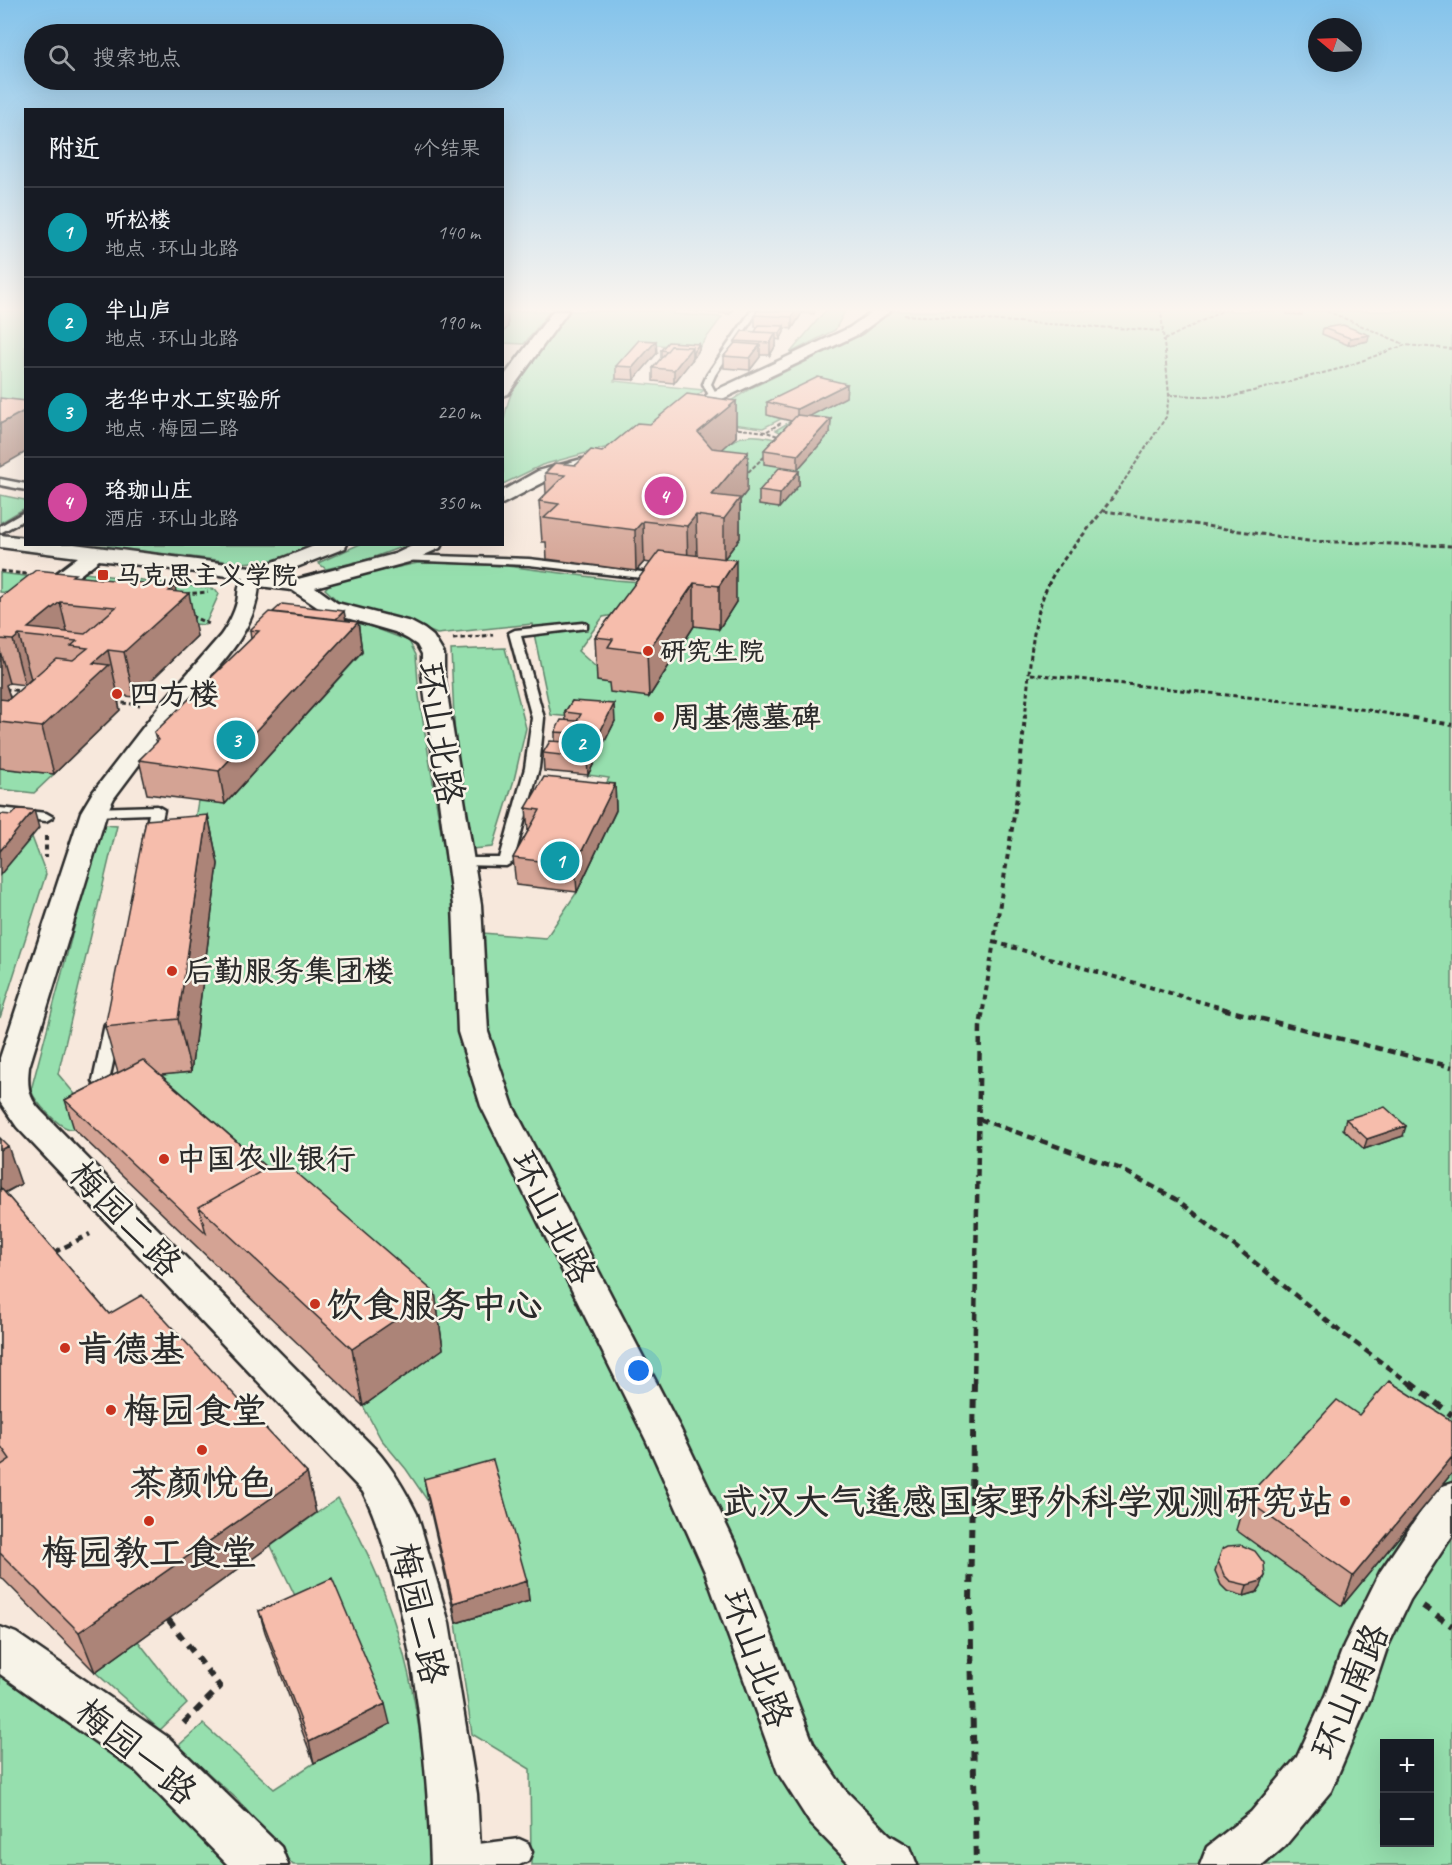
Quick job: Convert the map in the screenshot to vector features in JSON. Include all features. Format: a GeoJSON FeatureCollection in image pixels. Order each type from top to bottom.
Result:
{"type":"FeatureCollection","features":[{"type":"Feature","properties":{"kind":"street"},"geometry":{"type":"LineString","coordinates":[[677,428],[713,398]]}},
{"type":"Feature","properties":{"kind":"street"},"geometry":{"type":"LineString","coordinates":[[504,498],[544,475],[598,459]]}},
{"type":"Feature","properties":{"kind":"street"},"geometry":{"type":"LineString","coordinates":[[0,541],[24,546]]}},
{"type":"Feature","properties":{"kind":"street"},"geometry":{"type":"LineString","coordinates":[[24,546],[87,559]]}},
{"type":"Feature","properties":{"kind":"street"},"geometry":{"type":"LineString","coordinates":[[245,582],[333,546]]}},
{"type":"Feature","properties":{"kind":"street","name":"环山北路"},"geometry":{"type":"LineString","coordinates":[[87,559],[245,582],[298,585],[402,558],[429,546]]}},
{"type":"Feature","properties":{"kind":"street"},"geometry":{"type":"LineString","coordinates":[[0,554],[87,559]]}},
{"type":"Feature","properties":{"kind":"street"},"geometry":{"type":"LineString","coordinates":[[0,626],[87,559]]}},
{"type":"Feature","properties":{"kind":"street","name":"梅园二路"},"geometry":{"type":"LineString","coordinates":[[245,582],[247,604],[240,623],[230,639],[157,725],[117,776],[94,812],[13,1067],[11,1092],[15,1101],[30,1119],[361,1461],[387,1496],[399,1524],[427,1623],[452,1782],[456,1862]]}},
{"type":"Feature","properties":{"kind":"street","name":"环山北路"},"geometry":{"type":"LineString","coordinates":[[298,585],[330,607],[403,627],[425,641],[433,654],[433,675],[467,905],[473,1032],[497,1106],[667,1442],[722,1561],[795,1757],[827,1806],[873,1852],[892,1865]]}},
{"type":"Feature","properties":{"kind":"street","name":"环山南路"},"geometry":{"type":"LineString","coordinates":[[1225,1865],[1268,1829],[1314,1774],[1347,1699],[1366,1645],[1395,1586],[1452,1501]]}},
{"type":"Feature","properties":{"kind":"street","name":"梅园一路"},"geometry":{"type":"LineString","coordinates":[[0,1648],[152,1754],[263,1865]]}},
{"type":"Feature","properties":{"kind":"lane"},"geometry":{"type":"LineString","coordinates":[[0,482],[24,487]]}},
{"type":"Feature","properties":{"kind":"lane"},"geometry":{"type":"LineString","coordinates":[[0,530],[24,515]]}},
{"type":"Feature","properties":{"kind":"lane"},"geometry":{"type":"LineString","coordinates":[[402,558],[529,562],[666,577]]}},
{"type":"Feature","properties":{"kind":"lane"},"geometry":{"type":"LineString","coordinates":[[462,862],[507,862],[532,786],[538,718],[515,633],[583,626]]}},
{"type":"Feature","properties":{"kind":"lane"},"geometry":{"type":"LineString","coordinates":[[94,812],[157,810],[147,855]]}},
{"type":"Feature","properties":{"kind":"lane"},"geometry":{"type":"LineString","coordinates":[[0,812],[46,817]]}},
{"type":"Feature","properties":{"kind":"lane"},"geometry":{"type":"LineString","coordinates":[[101,1081],[115,1013]]}},
{"type":"Feature","properties":{"kind":"lane"},"geometry":{"type":"LineString","coordinates":[[456,1862],[519,1852]]}},
{"type":"Feature","properties":{"kind":"path"},"geometry":{"type":"LineString","coordinates":[[976,1865],[970,1602],[980,1027],[1017,797],[1034,635],[1045,592],[1056,570],[1104,510],[1163,424],[1169,398]]}},
{"type":"Feature","properties":{"kind":"path"},"geometry":{"type":"LineString","coordinates":[[766,432],[781,423]]}},
{"type":"Feature","properties":{"kind":"path"},"geometry":{"type":"LineString","coordinates":[[677,428],[766,432],[783,438],[776,445]]}},
{"type":"Feature","properties":{"kind":"path"},"geometry":{"type":"LineString","coordinates":[[739,481],[768,453]]}},
{"type":"Feature","properties":{"kind":"path"},"geometry":{"type":"LineString","coordinates":[[1104,510],[1308,541],[1452,546]]}},
{"type":"Feature","properties":{"kind":"path"},"geometry":{"type":"LineString","coordinates":[[182,594],[245,582]]}},
{"type":"Feature","properties":{"kind":"path"},"geometry":{"type":"LineString","coordinates":[[190,616],[211,625]]}},
{"type":"Feature","properties":{"kind":"path"},"geometry":{"type":"LineString","coordinates":[[425,641],[515,633]]}},
{"type":"Feature","properties":{"kind":"path"},"geometry":{"type":"LineString","coordinates":[[1031,674],[1368,710],[1452,725]]}},
{"type":"Feature","properties":{"kind":"path"},"geometry":{"type":"LineString","coordinates":[[2,689],[24,692]]}},
{"type":"Feature","properties":{"kind":"path"},"geometry":{"type":"LineString","coordinates":[[111,702],[131,704]]}},
{"type":"Feature","properties":{"kind":"path"},"geometry":{"type":"LineString","coordinates":[[994,942],[1239,1012],[1452,1067]]}},
{"type":"Feature","properties":{"kind":"path"},"geometry":{"type":"LineString","coordinates":[[979,1119],[1121,1169],[1179,1201],[1342,1333],[1452,1415]]}},
{"type":"Feature","properties":{"kind":"path"},"geometry":{"type":"LineString","coordinates":[[42,1259],[90,1234]]}},
{"type":"Feature","properties":{"kind":"path"},"geometry":{"type":"LineString","coordinates":[[168,1619],[220,1687],[194,1713]]}},
{"type":"Feature","properties":{"kind":"green space"},"geometry":{"type":"Polygon","coordinates":[[[0,398],[24,398],[24,437],[0,434],[0,398]]]}},
{"type":"Feature","properties":{"kind":"green space"},"geometry":{"type":"Polygon","coordinates":[[[510,398],[694,398],[645,437],[542,465],[504,484],[504,420],[510,398]]]}},
{"type":"Feature","properties":{"kind":"green space"},"geometry":{"type":"Polygon","coordinates":[[[735,398],[1452,398],[1452,1865],[531,1865],[530,1769],[472,1734],[456,1623],[529,1601],[496,1481],[427,1500],[406,1469],[381,1439],[363,1406],[442,1349],[152,1076],[191,1072],[187,867],[198,801],[225,804],[362,653],[334,649],[359,622],[409,641],[416,655],[419,696],[457,931],[546,938],[577,892],[616,811],[594,808],[609,778],[588,775],[614,721],[551,715],[532,624],[437,634],[402,620],[343,606],[325,589],[332,581],[418,563],[441,563],[507,566],[615,580],[668,584],[724,559],[739,539],[699,470],[719,451],[736,439],[745,436],[768,437],[784,442],[798,468],[830,433],[789,437],[776,430],[791,421],[768,415],[781,419],[763,428],[701,420],[735,398]],[[649,609],[603,617],[578,651],[615,684],[649,697],[694,626],[719,629],[649,609]]]}},
{"type":"Feature","properties":{"kind":"green space"},"geometry":{"type":"Polygon","coordinates":[[[0,495],[24,500],[24,509],[0,523],[0,495]]]}},
{"type":"Feature","properties":{"kind":"green space"},"geometry":{"type":"Polygon","coordinates":[[[100,546],[316,546],[294,555],[268,561],[241,563],[100,546]]]}},
{"type":"Feature","properties":{"kind":"green space"},"geometry":{"type":"Polygon","coordinates":[[[356,546],[404,546],[369,559],[326,569],[318,563],[356,546]]]}},
{"type":"Feature","properties":{"kind":"green space"},"geometry":{"type":"Polygon","coordinates":[[[76,572],[208,588],[216,590],[219,594],[205,625],[31,607],[76,572]]]}},
{"type":"Feature","properties":{"kind":"green space"},"geometry":{"type":"Polygon","coordinates":[[[0,573],[33,577],[10,593],[0,592],[0,573]]]}},
{"type":"Feature","properties":{"kind":"green space"},"geometry":{"type":"Polygon","coordinates":[[[505,648],[526,728],[514,780],[493,847],[473,849],[455,741],[451,650],[505,648]]]}},
{"type":"Feature","properties":{"kind":"green space"},"geometry":{"type":"Polygon","coordinates":[[[0,768],[54,774],[34,793],[0,789],[0,768]]]}},
{"type":"Feature","properties":{"kind":"green space"},"geometry":{"type":"Polygon","coordinates":[[[105,825],[117,826],[58,1074],[95,1118],[73,1129],[55,1120],[37,1101],[31,1090],[93,856],[101,828],[105,825]]]}},
{"type":"Feature","properties":{"kind":"green space"},"geometry":{"type":"Polygon","coordinates":[[[32,837],[46,874],[0,1018],[0,875],[32,837]]]}},
{"type":"Feature","properties":{"kind":"green space"},"geometry":{"type":"Polygon","coordinates":[[[338,1498],[362,1542],[381,1586],[397,1630],[409,1675],[424,1768],[431,1865],[293,1865],[237,1799],[178,1746],[203,1724],[274,1789],[314,1763],[389,1724],[304,1614],[271,1546],[338,1498]]]}},
{"type":"Feature","properties":{"kind":"green space"},"geometry":{"type":"Polygon","coordinates":[[[138,1641],[187,1704],[160,1730],[95,1672],[138,1641]]]}},
{"type":"Feature","properties":{"kind":"green space"},"geometry":{"type":"Polygon","coordinates":[[[0,1671],[120,1754],[234,1865],[0,1865],[0,1671]]]}},
{"type":"Feature","properties":{"kind":"building"},"geometry":{"type":"Polygon","coordinates":[[[0,398],[24,401],[24,411],[0,424],[0,398]]]}},
{"type":"Feature","properties":{"kind":"building"},"geometry":{"type":"Polygon","coordinates":[[[682,398],[715,398],[736,401],[698,432],[712,448],[748,452],[712,495],[740,498],[724,519],[696,515],[687,526],[643,521],[635,530],[544,518],[559,504],[539,501],[565,475],[545,473],[555,463],[576,465],[591,450],[602,452],[637,423],[650,424],[682,398]]]}},
{"type":"Feature","properties":{"kind":"building"},"geometry":{"type":"Polygon","coordinates":[[[775,398],[819,398],[797,409],[767,402],[775,398]]]}},
{"type":"Feature","properties":{"kind":"building"},"geometry":{"type":"Polygon","coordinates":[[[797,415],[831,419],[798,455],[764,450],[797,415]]]}},
{"type":"Feature","properties":{"kind":"building"},"geometry":{"type":"Polygon","coordinates":[[[779,468],[799,471],[780,494],[759,491],[779,468]]]}},
{"type":"Feature","properties":{"kind":"building"},"geometry":{"type":"Polygon","coordinates":[[[659,551],[736,560],[719,586],[694,583],[647,652],[608,647],[613,639],[595,637],[659,551]]]}},
{"type":"Feature","properties":{"kind":"building"},"geometry":{"type":"Polygon","coordinates":[[[36,570],[75,574],[72,576],[175,586],[169,591],[189,593],[124,652],[108,650],[93,663],[109,665],[42,727],[0,722],[0,699],[8,700],[56,658],[73,660],[88,648],[71,646],[77,641],[19,635],[13,640],[0,639],[0,598],[36,570]],[[60,602],[28,628],[85,634],[116,607],[60,602]]]}},
{"type":"Feature","properties":{"kind":"building"},"geometry":{"type":"Polygon","coordinates":[[[282,604],[344,611],[336,619],[273,612],[282,604]]]}},
{"type":"Feature","properties":{"kind":"building"},"geometry":{"type":"Polygon","coordinates":[[[269,612],[358,622],[219,771],[139,760],[159,740],[154,733],[259,631],[250,630],[269,612]]]}},
{"type":"Feature","properties":{"kind":"building"},"geometry":{"type":"Polygon","coordinates":[[[572,701],[614,704],[587,758],[543,753],[550,741],[566,742],[570,733],[555,732],[561,720],[577,721],[581,714],[565,712],[572,701]]]}},
{"type":"Feature","properties":{"kind":"building"},"geometry":{"type":"Polygon","coordinates":[[[544,777],[615,784],[575,865],[513,858],[540,810],[526,808],[544,777]]]}},
{"type":"Feature","properties":{"kind":"building"},"geometry":{"type":"Polygon","coordinates":[[[18,809],[34,810],[0,851],[0,814],[12,815],[18,809]]]}},
{"type":"Feature","properties":{"kind":"building"},"geometry":{"type":"Polygon","coordinates":[[[208,815],[178,1019],[105,1027],[146,820],[208,815]]]}},
{"type":"Feature","properties":{"kind":"building"},"geometry":{"type":"Polygon","coordinates":[[[143,1060],[267,1168],[199,1207],[206,1233],[65,1100],[143,1060]]]}},
{"type":"Feature","properties":{"kind":"building"},"geometry":{"type":"Polygon","coordinates":[[[1385,1107],[1406,1126],[1367,1139],[1346,1119],[1385,1107]]]}},
{"type":"Feature","properties":{"kind":"building"},"geometry":{"type":"Polygon","coordinates":[[[0,1138],[8,1146],[0,1150],[0,1138]]]}},
{"type":"Feature","properties":{"kind":"building"},"geometry":{"type":"Polygon","coordinates":[[[281,1160],[435,1293],[352,1349],[199,1207],[281,1160]]]}},
{"type":"Feature","properties":{"kind":"building","name":"梅园食堂"},"geometry":{"type":"Polygon","coordinates":[[[0,1187],[109,1314],[142,1295],[307,1473],[79,1632],[0,1553],[0,1466],[10,1459],[0,1445],[0,1187]]]}},
{"type":"Feature","properties":{"kind":"building","name":"武汉大气遥感国家野外科学观测研究站"},"geometry":{"type":"Polygon","coordinates":[[[1389,1381],[1452,1421],[1452,1457],[1353,1576],[1245,1499],[1337,1400],[1359,1415],[1389,1381]]]}},
{"type":"Feature","properties":{"kind":"building"},"geometry":{"type":"Polygon","coordinates":[[[493,1460],[527,1581],[453,1603],[424,1479],[493,1460]]]}},
{"type":"Feature","properties":{"kind":"building"},"geometry":{"type":"Polygon","coordinates":[[[1241,1545],[1255,1551],[1264,1563],[1265,1576],[1261,1581],[1247,1585],[1230,1581],[1224,1575],[1218,1561],[1222,1549],[1241,1545]]]}},
{"type":"Feature","properties":{"kind":"building"},"geometry":{"type":"Polygon","coordinates":[[[332,1578],[385,1704],[309,1742],[259,1611],[332,1578]]]}},
{"type":"Feature","properties":{"kind":"place","name":"珞珈山庄"},"geometry":{"type":"Point","coordinates":[664,496]}},
{"type":"Feature","properties":{"kind":"place","name":"马克思主义学院"},"geometry":{"type":"Point","coordinates":[103,575]}},
{"type":"Feature","properties":{"kind":"place","name":"研究生院"},"geometry":{"type":"Point","coordinates":[648,651]}},
{"type":"Feature","properties":{"kind":"place","name":"四方楼"},"geometry":{"type":"Point","coordinates":[117,694]}},
{"type":"Feature","properties":{"kind":"place","name":"周基德墓碑"},"geometry":{"type":"Point","coordinates":[659,717]}},
{"type":"Feature","properties":{"kind":"place","name":"老华中水工实验所"},"geometry":{"type":"Point","coordinates":[236,740]}},
{"type":"Feature","properties":{"kind":"place","name":"半山庐"},"geometry":{"type":"Point","coordinates":[581,743]}},
{"type":"Feature","properties":{"kind":"place","name":"听松楼"},"geometry":{"type":"Point","coordinates":[560,861]}},
{"type":"Feature","properties":{"kind":"place","name":"后勤服务集团楼"},"geometry":{"type":"Point","coordinates":[172,971]}},
{"type":"Feature","properties":{"kind":"place","name":"中国农业银行"},"geometry":{"type":"Point","coordinates":[164,1159]}},
{"type":"Feature","properties":{"kind":"place","name":"饮食服务中心"},"geometry":{"type":"Point","coordinates":[315,1304]}},
{"type":"Feature","properties":{"kind":"place","name":"肯德基"},"geometry":{"type":"Point","coordinates":[65,1348]}},
{"type":"Feature","properties":{"kind":"place","name":"梅园食堂"},"geometry":{"type":"Point","coordinates":[111,1410]}},
{"type":"Feature","properties":{"kind":"place","name":"茶颜悦色"},"geometry":{"type":"Point","coordinates":[202,1450]}},
{"type":"Feature","properties":{"kind":"place","name":"武汉大气遥感国家野外科学观测研究站"},"geometry":{"type":"Point","coordinates":[1345,1501]}},
{"type":"Feature","properties":{"kind":"place","name":"梅园教工食堂"},"geometry":{"type":"Point","coordinates":[149,1521]}}]}
